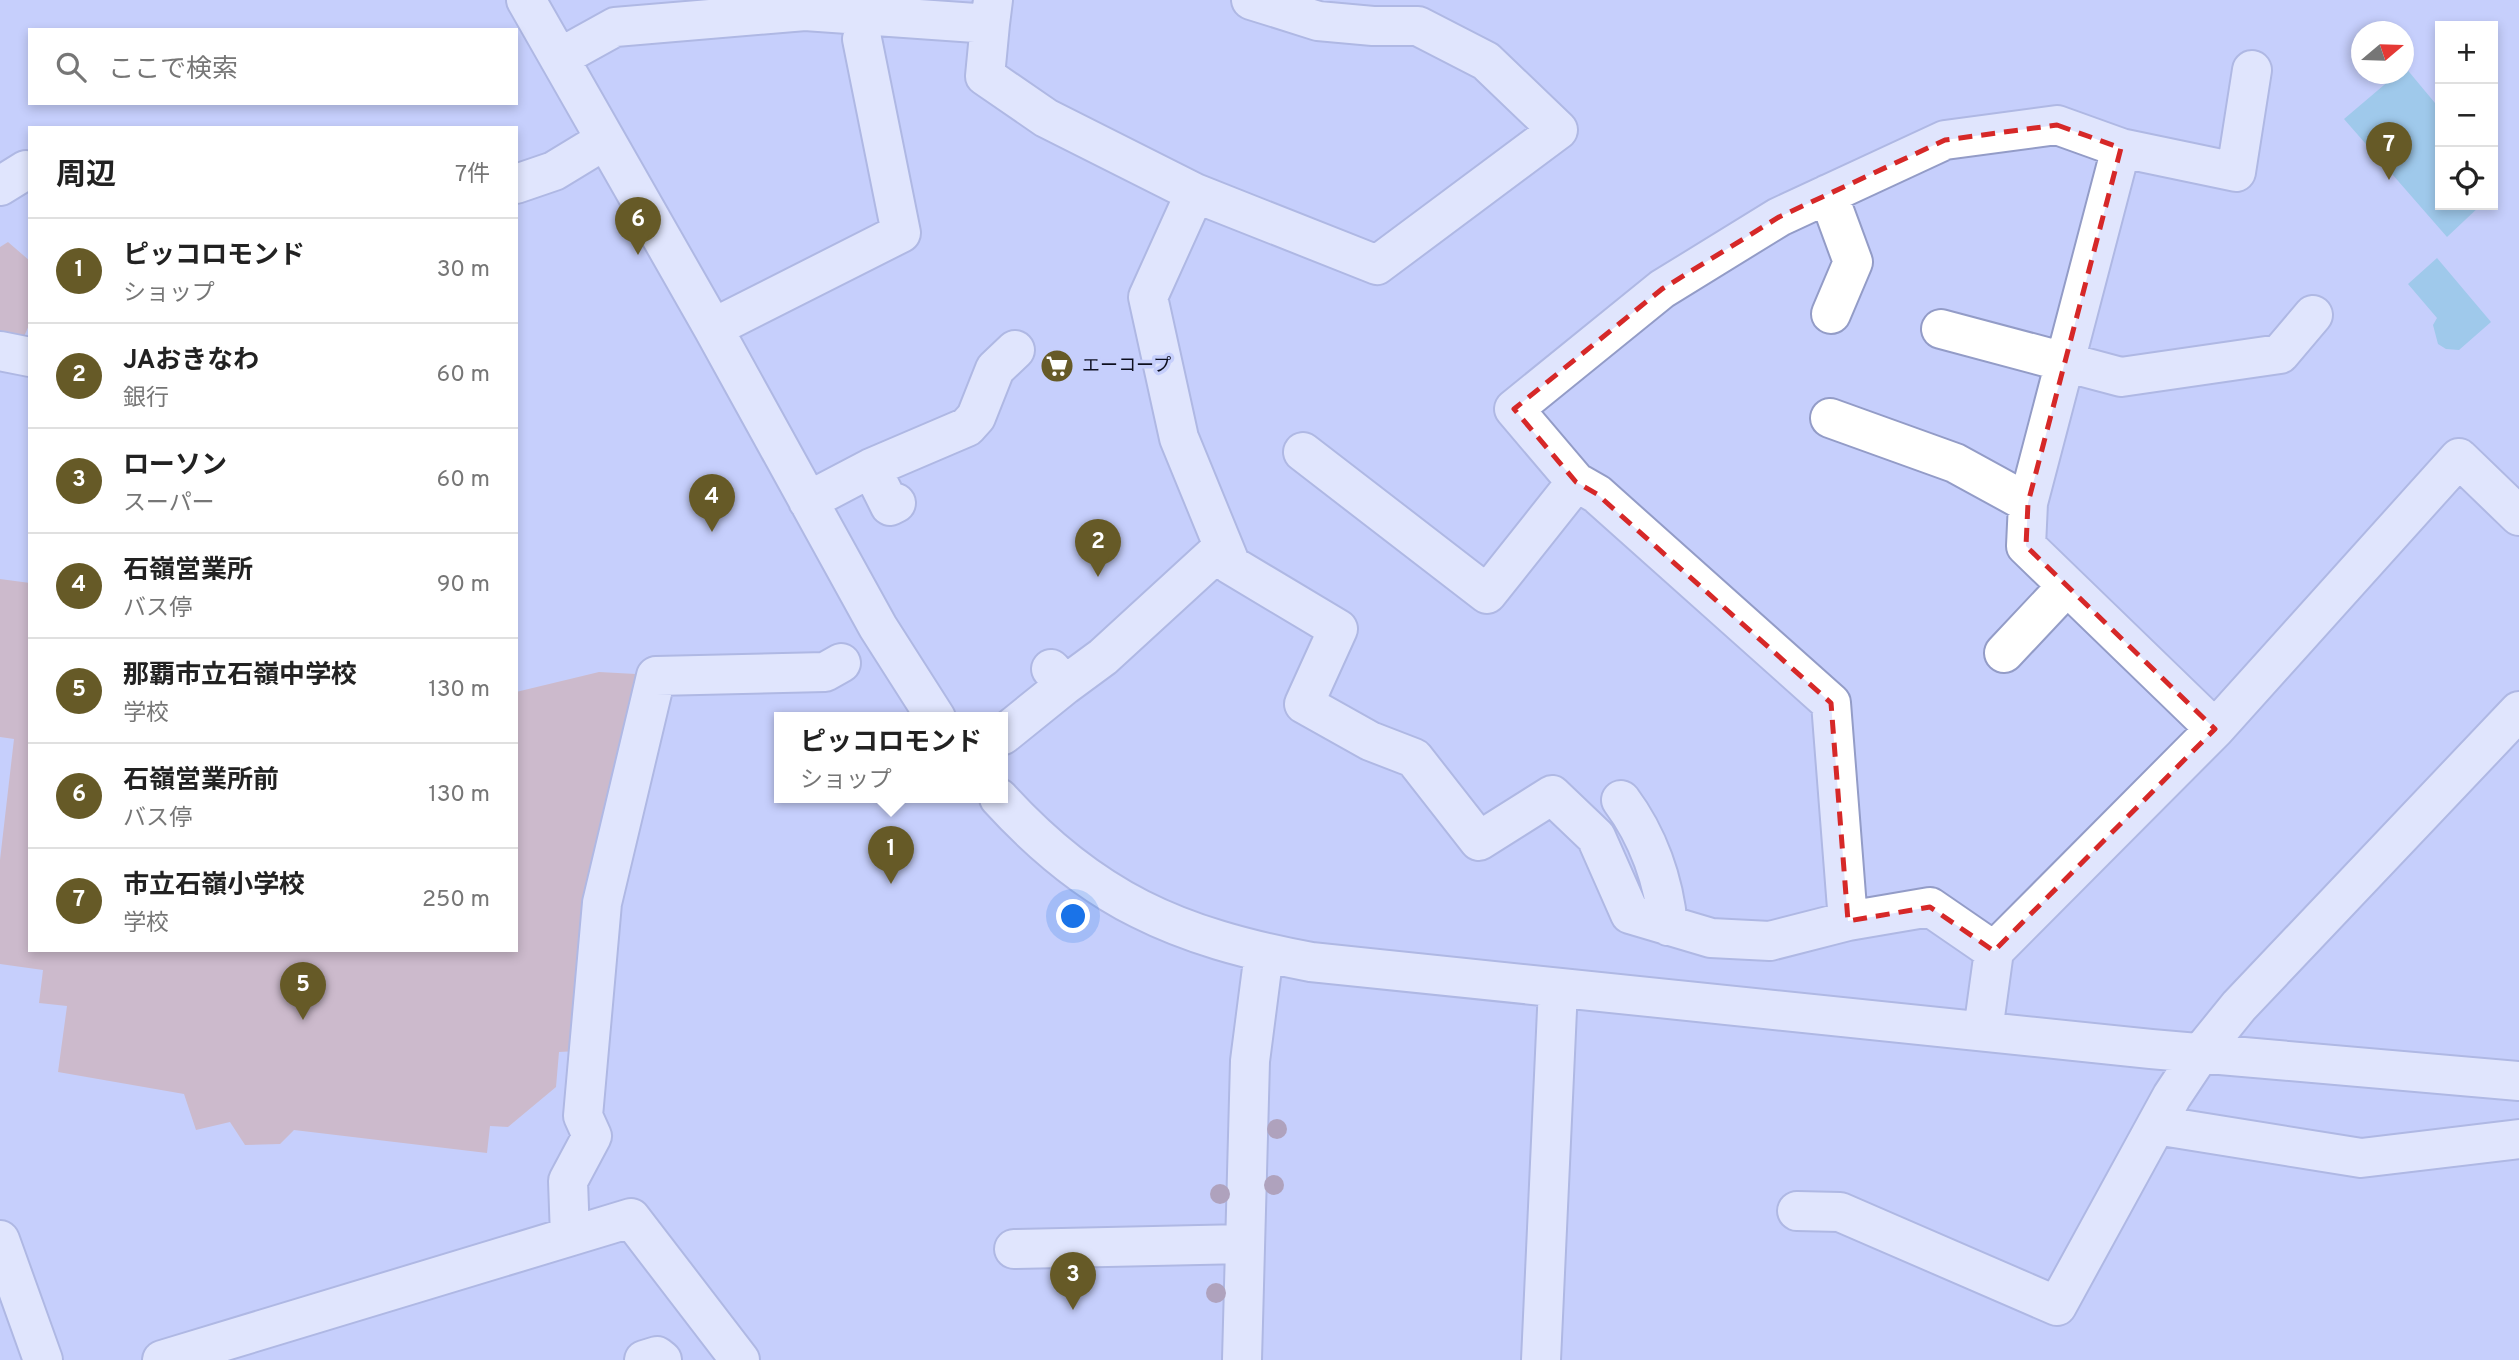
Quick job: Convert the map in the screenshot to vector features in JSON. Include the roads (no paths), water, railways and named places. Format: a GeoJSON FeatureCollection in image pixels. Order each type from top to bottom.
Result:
{"type":"FeatureCollection","features":[{"type":"Feature","properties":{"kind":"street"},"geometry":{"type":"LineString","coordinates":[[526,0],[713,328],[878,626],[932,712]]}},
{"type":"Feature","properties":{"kind":"street"},"geometry":{"type":"LineString","coordinates":[[559,58],[615,27],[805,11],[992,12],[985,76],[1046,118],[1195,193],[1377,265],[1558,130],[1486,61],[1418,26],[1318,22],[1251,0]]}},
{"type":"Feature","properties":{"kind":"street"},"geometry":{"type":"LineString","coordinates":[[713,328],[901,233],[862,39]]}},
{"type":"Feature","properties":{"kind":"street"},"geometry":{"type":"LineString","coordinates":[[1848,921],[1830,703],[1597,494],[1576,482],[1514,409],[1662,289],[1779,217],[1945,139],[2057,125],[2121,148],[2236,172],[2252,70]]}},
{"type":"Feature","properties":{"kind":"street"},"geometry":{"type":"LineString","coordinates":[[518,183],[554,171],[605,140]]}},
{"type":"Feature","properties":{"kind":"street"},"geometry":{"type":"LineString","coordinates":[[2121,148],[2028,503],[2026,546],[2215,729]]}},
{"type":"Feature","properties":{"kind":"street"},"geometry":{"type":"LineString","coordinates":[[1195,193],[1148,297],[1179,438],[1231,565],[1338,629],[1304,704],[1370,741],[1414,758],[1479,841],[1552,794],[1596,836],[1630,914],[1711,938],[1770,941],[1848,921],[1930,907],[1994,951]]}},
{"type":"Feature","properties":{"kind":"street"},"geometry":{"type":"LineString","coordinates":[[1828,194],[1853,262],[1830,314]]}},
{"type":"Feature","properties":{"kind":"street"},"geometry":{"type":"LineString","coordinates":[[1941,329],[2121,377],[2280,354],[2313,315]]}},
{"type":"Feature","properties":{"kind":"street"},"geometry":{"type":"LineString","coordinates":[[808,501],[871,468],[967,426],[976,417],[995,369],[1015,350]]}},
{"type":"Feature","properties":{"kind":"street"},"geometry":{"type":"LineString","coordinates":[[0,351],[28,357]]}},
{"type":"Feature","properties":{"kind":"street"},"geometry":{"type":"LineString","coordinates":[[1829,418],[1955,463],[2028,503]]}},
{"type":"Feature","properties":{"kind":"street"},"geometry":{"type":"LineString","coordinates":[[1303,452],[1487,594],[1576,482]]}},
{"type":"Feature","properties":{"kind":"street"},"geometry":{"type":"LineString","coordinates":[[1983,1031],[1994,951],[2215,729],[2459,458],[2519,516]]}},
{"type":"Feature","properties":{"kind":"street"},"geometry":{"type":"LineString","coordinates":[[871,468],[890,506],[895,503]]}},
{"type":"Feature","properties":{"kind":"street"},"geometry":{"type":"LineString","coordinates":[[1008,731],[1058,677],[1103,656],[1223,547]]}},
{"type":"Feature","properties":{"kind":"street"},"geometry":{"type":"LineString","coordinates":[[2004,653],[2067,586]]}},
{"type":"Feature","properties":{"kind":"street"},"geometry":{"type":"LineString","coordinates":[[570,1236],[568,1181],[592,1136],[583,1116],[603,903],[656,676],[825,672],[841,663]]}},
{"type":"Feature","properties":{"kind":"street"},"geometry":{"type":"LineString","coordinates":[[1797,1211],[1840,1212],[2057,1306],[2172,1096],[2200,1054],[2239,1006],[2519,711]]}},
{"type":"Feature","properties":{"kind":"street"},"geometry":{"type":"LineString","coordinates":[[1621,800],[1638,823],[1665,895],[1668,926]]}},
{"type":"Feature","properties":{"kind":"street"},"geometry":{"type":"LineString","coordinates":[[1003,803],[1023,825],[1062,860],[1099,887],[1162,920],[1264,953],[1346,966],[2200,1054],[2519,1081]]}},
{"type":"Feature","properties":{"kind":"street"},"geometry":{"type":"LineString","coordinates":[[1242,1360],[1250,1061],[1264,953]]}},
{"type":"Feature","properties":{"kind":"street"},"geometry":{"type":"LineString","coordinates":[[1541,1360],[1558,988]]}},
{"type":"Feature","properties":{"kind":"street"},"geometry":{"type":"LineString","coordinates":[[2156,1125],[2361,1158],[2519,1139]]}},
{"type":"Feature","properties":{"kind":"street"},"geometry":{"type":"LineString","coordinates":[[162,1360],[631,1218],[740,1360]]}},
{"type":"Feature","properties":{"kind":"street"},"geometry":{"type":"LineString","coordinates":[[0,1240],[43,1360]]}},
{"type":"Feature","properties":{"kind":"street"},"geometry":{"type":"LineString","coordinates":[[1014,1249],[1245,1244]]}},
{"type":"Feature","properties":{"kind":"street"},"geometry":{"type":"LineString","coordinates":[[644,1360],[657,1356],[662,1360]]}},
{"type":"Feature","properties":{"kind":"place","name":"市立石嶺小学校"},"geometry":{"type":"Point","coordinates":[2389,180]}},
{"type":"Feature","properties":{"kind":"place","name":"石嶺営業所前"},"geometry":{"type":"Point","coordinates":[638,255]}},
{"type":"Feature","properties":{"kind":"place","name":"エーコープ"},"geometry":{"type":"Point","coordinates":[1057,366]}},
{"type":"Feature","properties":{"kind":"place","name":"石嶺営業所"},"geometry":{"type":"Point","coordinates":[712,532]}},
{"type":"Feature","properties":{"kind":"place","name":"JAおきなわ"},"geometry":{"type":"Point","coordinates":[1098,577]}},
{"type":"Feature","properties":{"kind":"place","name":"ピッコロモンド"},"geometry":{"type":"Point","coordinates":[891,884]}},
{"type":"Feature","properties":{"kind":"place","name":"那覇市立石嶺中学校"},"geometry":{"type":"Point","coordinates":[303,1020]}},
{"type":"Feature","properties":{"kind":"place","name":"ローソン"},"geometry":{"type":"Point","coordinates":[1073,1310]}}]}
